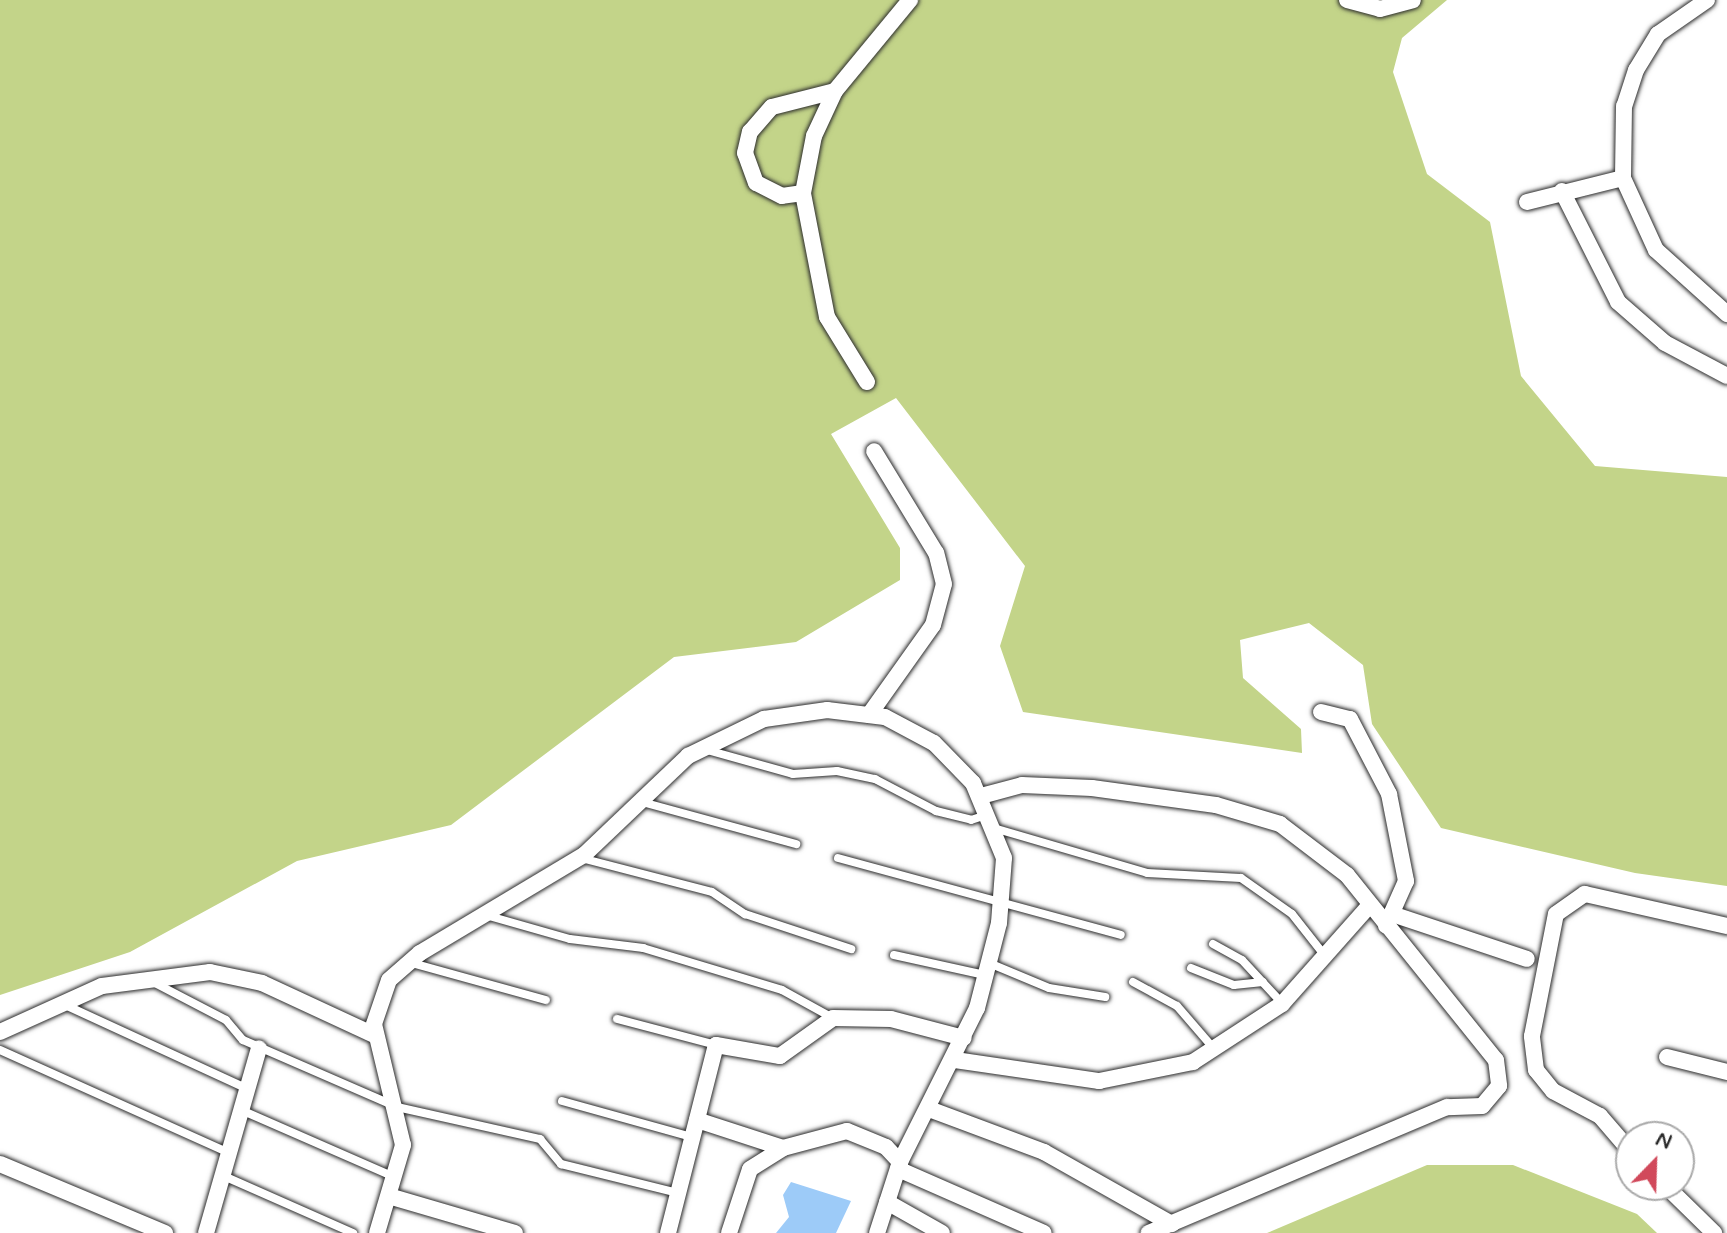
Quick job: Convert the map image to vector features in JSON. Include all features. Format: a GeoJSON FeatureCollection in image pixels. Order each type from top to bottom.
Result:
{"type":"FeatureCollection","features":[{"type":"Feature","properties":{"kind":"street"},"geometry":{"type":"LineString","coordinates":[[867,382],[827,317],[803,193],[814,136],[835,91],[910,0]]}},
{"type":"Feature","properties":{"kind":"street"},"geometry":{"type":"LineString","coordinates":[[1347,0],[1380,9],[1413,0]]}},
{"type":"Feature","properties":{"kind":"street"},"geometry":{"type":"LineString","coordinates":[[1707,0],[1658,34],[1636,70],[1624,106],[1623,178],[1656,250],[1727,314]]}},
{"type":"Feature","properties":{"kind":"street"},"geometry":{"type":"LineString","coordinates":[[803,193],[782,196],[756,183],[745,153],[750,132],[772,107],[835,91]]}},
{"type":"Feature","properties":{"kind":"street"},"geometry":{"type":"LineString","coordinates":[[1527,202],[1623,178]]}},
{"type":"Feature","properties":{"kind":"street"},"geometry":{"type":"LineString","coordinates":[[1562,191],[1618,302],[1665,343],[1727,376]]}},
{"type":"Feature","properties":{"kind":"street"},"geometry":{"type":"LineString","coordinates":[[869,715],[933,625],[944,584],[936,553],[874,451]]}},
{"type":"Feature","properties":{"kind":"street"},"geometry":{"type":"LineString","coordinates":[[377,1233],[392,1197],[403,1145],[397,1107],[376,1036],[381,995],[407,962],[489,916],[581,858],[637,801],[703,748],[795,712],[869,715],[934,743],[981,796],[997,829],[1003,901],[987,969],[955,1060],[899,1166],[877,1233]]}},
{"type":"Feature","properties":{"kind":"street"},"geometry":{"type":"LineString","coordinates":[[1321,712],[1350,719],[1389,794],[1406,881],[1389,920]]}},
{"type":"Feature","properties":{"kind":"street"},"geometry":{"type":"LineString","coordinates":[[981,796],[1022,785],[1092,788],[1241,811],[1317,846],[1369,906],[1389,920],[1492,1052],[1496,1093],[1482,1106],[1447,1107],[1148,1233]]}},
{"type":"Feature","properties":{"kind":"street"},"geometry":{"type":"LineString","coordinates":[[1615,1133],[1600,1116],[1553,1091],[1536,1070],[1532,1036],[1556,914],[1585,894],[1727,926]]}},
{"type":"Feature","properties":{"kind":"street"},"geometry":{"type":"LineString","coordinates":[[955,1060],[1099,1081],[1142,1077],[1216,1051],[1282,1004],[1327,958],[1369,906]]}},
{"type":"Feature","properties":{"kind":"street"},"geometry":{"type":"LineString","coordinates":[[1389,920],[1527,959]]}},
{"type":"Feature","properties":{"kind":"street"},"geometry":{"type":"LineString","coordinates":[[0,1032],[58,1002],[149,979],[237,975],[376,1036]]}},
{"type":"Feature","properties":{"kind":"street"},"geometry":{"type":"LineString","coordinates":[[668,1233],[716,1045],[780,1056],[833,1018],[904,1021],[964,1038]]}},
{"type":"Feature","properties":{"kind":"street"},"geometry":{"type":"LineString","coordinates":[[206,1233],[226,1177],[240,1110],[259,1048]]}},
{"type":"Feature","properties":{"kind":"street"},"geometry":{"type":"LineString","coordinates":[[1667,1057],[1727,1072]]}},
{"type":"Feature","properties":{"kind":"street"},"geometry":{"type":"LineString","coordinates":[[929,1109],[1044,1152],[1172,1224]]}},
{"type":"Feature","properties":{"kind":"street"},"geometry":{"type":"LineString","coordinates":[[697,1120],[783,1148]]}},
{"type":"Feature","properties":{"kind":"street"},"geometry":{"type":"LineString","coordinates":[[729,1233],[750,1169],[783,1148],[847,1131],[886,1147],[899,1166],[1044,1233]]}},
{"type":"Feature","properties":{"kind":"street"},"geometry":{"type":"LineString","coordinates":[[0,1164],[165,1233]]}},
{"type":"Feature","properties":{"kind":"street"},"geometry":{"type":"LineString","coordinates":[[392,1197],[515,1233]]}},
{"type":"Feature","properties":{"kind":"street"},"geometry":{"type":"LineString","coordinates":[[1681,1201],[1714,1233]]}},
{"type":"Feature","properties":{"kind":"street"},"geometry":{"type":"LineString","coordinates":[[887,1202],[942,1233]]}},
{"type":"Feature","properties":{"kind":"lane"},"geometry":{"type":"LineString","coordinates":[[703,748],[793,774],[837,771],[875,779],[919,805],[971,820],[990,813]]}},
{"type":"Feature","properties":{"kind":"lane"},"geometry":{"type":"LineString","coordinates":[[637,801],[796,844]]}},
{"type":"Feature","properties":{"kind":"lane"},"geometry":{"type":"LineString","coordinates":[[997,829],[1147,873],[1241,878],[1292,914],[1327,958]]}},
{"type":"Feature","properties":{"kind":"lane"},"geometry":{"type":"LineString","coordinates":[[581,858],[712,892],[745,914],[851,949]]}},
{"type":"Feature","properties":{"kind":"lane"},"geometry":{"type":"LineString","coordinates":[[838,858],[1121,935]]}},
{"type":"Feature","properties":{"kind":"lane"},"geometry":{"type":"LineString","coordinates":[[489,916],[570,939],[657,952],[782,990],[833,1018]]}},
{"type":"Feature","properties":{"kind":"lane"},"geometry":{"type":"LineString","coordinates":[[1213,944],[1263,982],[1282,1004]]}},
{"type":"Feature","properties":{"kind":"lane"},"geometry":{"type":"LineString","coordinates":[[894,955],[987,969],[1049,988],[1105,997]]}},
{"type":"Feature","properties":{"kind":"lane"},"geometry":{"type":"LineString","coordinates":[[407,962],[546,1000]]}},
{"type":"Feature","properties":{"kind":"lane"},"geometry":{"type":"LineString","coordinates":[[1191,968],[1234,985],[1263,982]]}},
{"type":"Feature","properties":{"kind":"lane"},"geometry":{"type":"LineString","coordinates":[[149,979],[217,1014],[259,1048],[397,1107],[540,1139],[561,1164],[678,1193]]}},
{"type":"Feature","properties":{"kind":"lane"},"geometry":{"type":"LineString","coordinates":[[1133,982],[1177,1006],[1216,1051]]}},
{"type":"Feature","properties":{"kind":"lane"},"geometry":{"type":"LineString","coordinates":[[58,1002],[246,1088]]}},
{"type":"Feature","properties":{"kind":"lane"},"geometry":{"type":"LineString","coordinates":[[617,1019],[716,1045]]}},
{"type":"Feature","properties":{"kind":"lane"},"geometry":{"type":"LineString","coordinates":[[0,1050],[232,1154]]}},
{"type":"Feature","properties":{"kind":"lane"},"geometry":{"type":"LineString","coordinates":[[562,1101],[693,1137]]}},
{"type":"Feature","properties":{"kind":"lane"},"geometry":{"type":"LineString","coordinates":[[240,1110],[397,1178]]}},
{"type":"Feature","properties":{"kind":"lane"},"geometry":{"type":"LineString","coordinates":[[226,1177],[353,1233]]}},
{"type":"Feature","properties":{"kind":"green space"},"geometry":{"type":"Polygon","coordinates":[[[0,0],[1447,0],[1402,38],[1393,72],[1427,174],[1490,222],[1521,376],[1595,466],[1727,477],[1727,886],[1635,873],[1441,828],[1372,724],[1363,665],[1309,623],[1240,640],[1243,678],[1301,729],[1302,753],[1023,712],[1000,646],[1025,566],[896,398],[831,434],[900,548],[900,580],[796,642],[674,657],[451,825],[297,861],[130,952],[0,995],[0,0]]]}},
{"type":"Feature","properties":{"kind":"green space"},"geometry":{"type":"Polygon","coordinates":[[[1427,1165],[1513,1165],[1637,1214],[1657,1233],[1267,1233],[1427,1165]]]}},
{"type":"Feature","properties":{"kind":"water"},"geometry":{"type":"Polygon","coordinates":[[[791,1182],[851,1201],[836,1233],[776,1233],[789,1217],[783,1195],[791,1182]]]}}]}
